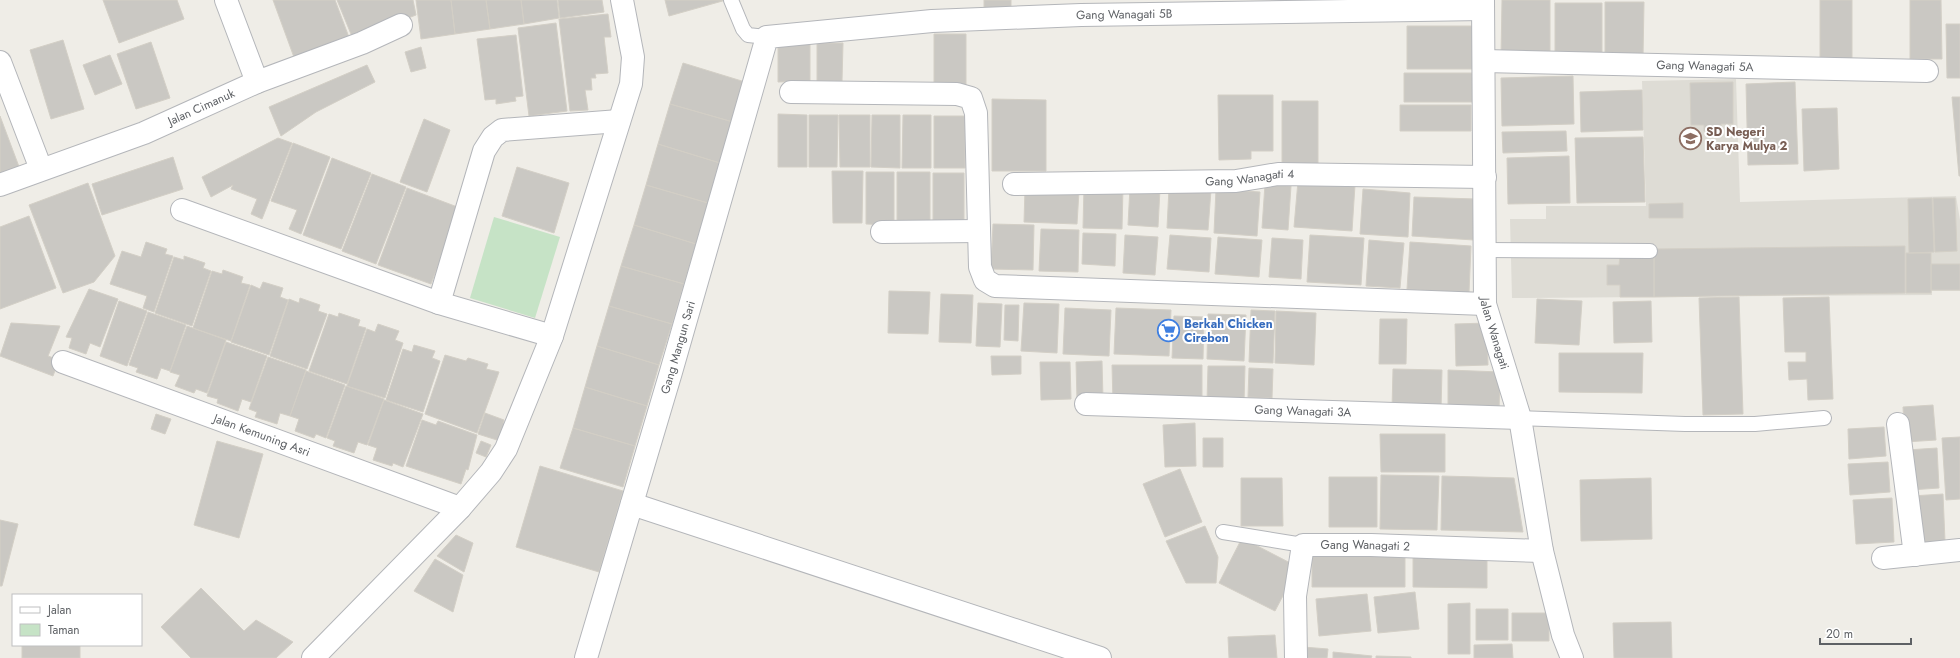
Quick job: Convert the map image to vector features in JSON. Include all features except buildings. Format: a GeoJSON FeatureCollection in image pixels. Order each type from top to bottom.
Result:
{"type":"FeatureCollection","features":[{"type":"Feature","properties":{"kind":"street"},"geometry":{"type":"LineString","coordinates":[[226,0],[257,82]]}},
{"type":"Feature","properties":{"kind":"street"},"geometry":{"type":"LineString","coordinates":[[314,658],[342,627],[460,508],[491,472],[506,449],[552,336],[631,84],[633,57],[622,0]]}},
{"type":"Feature","properties":{"kind":"street","name":"Gang Wanagati 5B"},"geometry":{"type":"LineString","coordinates":[[767,37],[932,21],[1081,15],[1483,5]]}},
{"type":"Feature","properties":{"kind":"street","name":"Jalan Wanagati"},"geometry":{"type":"LineString","coordinates":[[1483,5],[1485,304],[1520,418],[1542,551],[1563,635],[1572,658]]}},
{"type":"Feature","properties":{"kind":"street","name":"Jalan Cimanuk"},"geometry":{"type":"LineString","coordinates":[[0,185],[41,168],[144,134],[257,82],[362,43],[401,25]]}},
{"type":"Feature","properties":{"kind":"street","name":"Gang Mangun Sari"},"geometry":{"type":"LineString","coordinates":[[586,658],[672,372],[767,37]]}},
{"type":"Feature","properties":{"kind":"street","name":"Gang Wanagati 5A"},"geometry":{"type":"LineString","coordinates":[[1484,61],[1927,71]]}},
{"type":"Feature","properties":{"kind":"street"},"geometry":{"type":"LineString","coordinates":[[0,62],[41,168]]}},
{"type":"Feature","properties":{"kind":"street"},"geometry":{"type":"LineString","coordinates":[[791,92],[957,94],[971,98],[976,113],[980,267],[986,280],[995,286],[1485,304]]}},
{"type":"Feature","properties":{"kind":"street"},"geometry":{"type":"LineString","coordinates":[[439,303],[484,151],[494,137],[502,130],[619,121]]}},
{"type":"Feature","properties":{"kind":"street","name":"Gang Wanagati 4"},"geometry":{"type":"LineString","coordinates":[[1014,184],[1236,181],[1278,174],[1485,177]]}},
{"type":"Feature","properties":{"kind":"street"},"geometry":{"type":"LineString","coordinates":[[182,210],[439,303],[552,336]]}},
{"type":"Feature","properties":{"kind":"street"},"geometry":{"type":"LineString","coordinates":[[882,232],[979,231]]}},
{"type":"Feature","properties":{"kind":"street","name":"Jalan Kemuning Asri"},"geometry":{"type":"LineString","coordinates":[[63,362],[460,508]]}},
{"type":"Feature","properties":{"kind":"street","name":"Gang Wanagati 3A"},"geometry":{"type":"LineString","coordinates":[[1086,404],[1520,418]]}},
{"type":"Feature","properties":{"kind":"street"},"geometry":{"type":"LineString","coordinates":[[1898,424],[1915,555]]}},
{"type":"Feature","properties":{"kind":"street"},"geometry":{"type":"LineString","coordinates":[[632,504],[1100,658]]}},
{"type":"Feature","properties":{"kind":"street"},"geometry":{"type":"LineString","coordinates":[[1296,658],[1295,596],[1303,545]]}},
{"type":"Feature","properties":{"kind":"street","name":"Gang Wanagati 2"},"geometry":{"type":"LineString","coordinates":[[1303,545],[1371,545],[1542,551]]}},
{"type":"Feature","properties":{"kind":"street"},"geometry":{"type":"LineString","coordinates":[[1883,558],[1960,550]]}},
{"type":"Feature","properties":{"kind":"lane"},"geometry":{"type":"LineString","coordinates":[[731,0],[743,29],[748,35],[767,37]]}},
{"type":"Feature","properties":{"kind":"lane"},"geometry":{"type":"LineString","coordinates":[[1485,250],[1650,251]]}},
{"type":"Feature","properties":{"kind":"lane"},"geometry":{"type":"LineString","coordinates":[[1520,418],[1685,424],[1755,424],[1824,418]]}},
{"type":"Feature","properties":{"kind":"lane"},"geometry":{"type":"LineString","coordinates":[[1223,532],[1303,545]]}},
{"type":"Feature","properties":{"kind":"shaded area","name":"SD Negeri Karya Mulya 2"},"geometry":{"type":"Polygon","coordinates":[[[1736,79],[1740,202],[1956,196],[1960,220],[1960,291],[1932,291],[1932,295],[1512,298],[1510,219],[1546,219],[1546,206],[1646,206],[1642,81],[1736,79]]]}},
{"type":"Feature","properties":{"kind":"green space"},"geometry":{"type":"Polygon","coordinates":[[[494,217],[560,237],[535,318],[470,298],[494,217]]]}},
{"type":"Feature","properties":{"kind":"place","name":"SD Negeri Karya Mulya 2"},"geometry":{"type":"Point","coordinates":[1691,139]}},
{"type":"Feature","properties":{"kind":"place","name":"Berkah Chicken Cirebon"},"geometry":{"type":"Point","coordinates":[1169,331]}}]}
